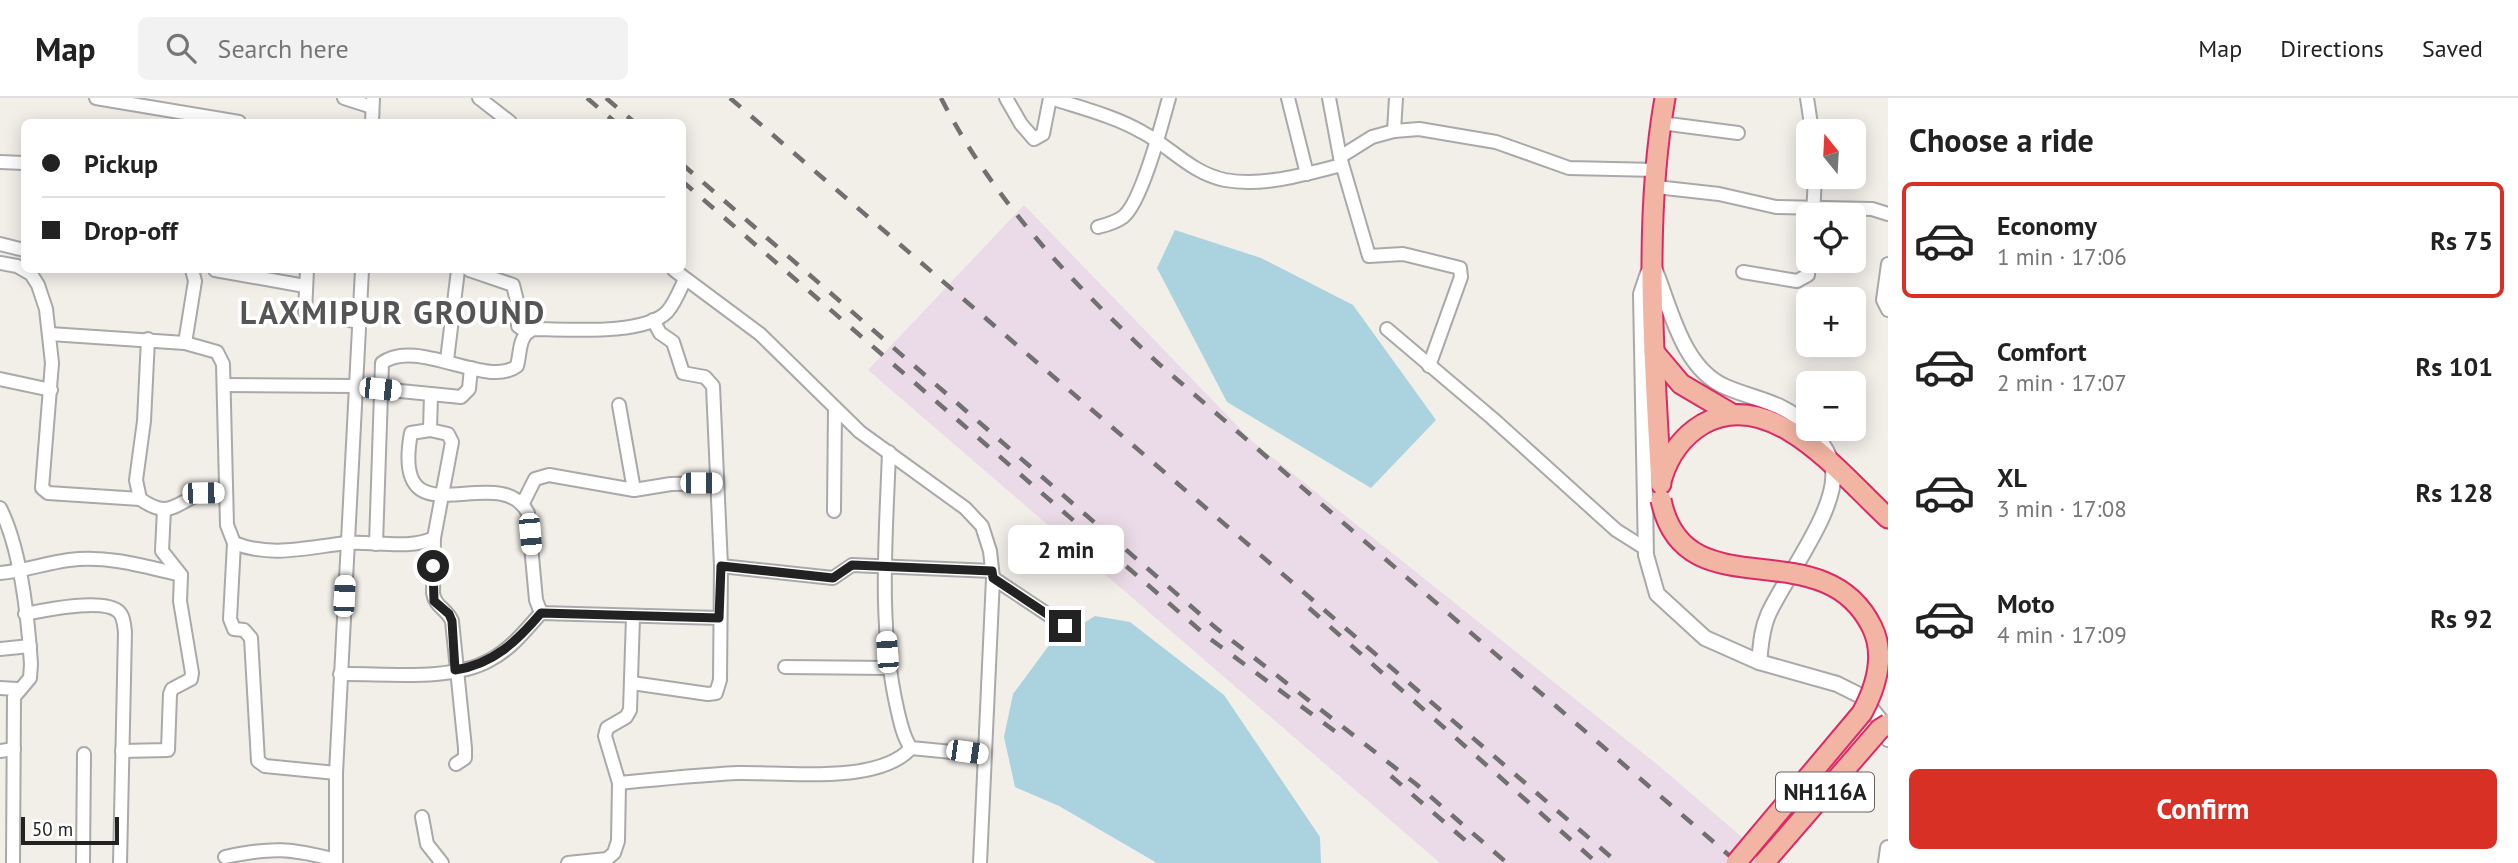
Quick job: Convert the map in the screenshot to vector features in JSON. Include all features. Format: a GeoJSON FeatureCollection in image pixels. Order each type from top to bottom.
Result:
{"type":"FeatureCollection","features":[{"type":"Feature","properties":{"kind":"highway","name":"NH116A"},"geometry":{"type":"LineString","coordinates":[[1665,98],[1657,178],[1654,352],[1661,492],[1669,526],[1691,551],[1729,566],[1801,575],[1824,580],[1841,588],[1864,611],[1875,633],[1879,652],[1872,694],[1862,713],[1736,863]]}},
{"type":"Feature","properties":{"kind":"highway"},"geometry":{"type":"LineString","coordinates":[[1654,352],[1681,384],[1732,414]]}},
{"type":"Feature","properties":{"kind":"highway"},"geometry":{"type":"LineString","coordinates":[[1661,492],[1669,460],[1688,435],[1712,419],[1732,414],[1756,415],[1785,426],[1888,518]]}},
{"type":"Feature","properties":{"kind":"highway","name":"NH116A"},"geometry":{"type":"LineString","coordinates":[[1764,863],[1880,729],[1888,724]]}},
{"type":"Feature","properties":{"kind":"street"},"geometry":{"type":"LineString","coordinates":[[96,98],[221,119]]}},
{"type":"Feature","properties":{"kind":"street"},"geometry":{"type":"LineString","coordinates":[[344,98],[373,103]]}},
{"type":"Feature","properties":{"kind":"street"},"geometry":{"type":"LineString","coordinates":[[479,98],[506,119]]}},
{"type":"Feature","properties":{"kind":"street"},"geometry":{"type":"LineString","coordinates":[[1006,98],[1021,124],[1034,139],[1043,134],[1050,98],[1124,122],[1157,141],[1197,171],[1226,180],[1261,181],[1307,174],[1341,161],[1372,137],[1394,131],[1419,129],[1468,135],[1569,167],[1657,178],[1796,210]]}},
{"type":"Feature","properties":{"kind":"street"},"geometry":{"type":"LineString","coordinates":[[1098,228],[1125,216],[1157,141],[1169,98]]}},
{"type":"Feature","properties":{"kind":"street"},"geometry":{"type":"LineString","coordinates":[[1288,98],[1307,174]]}},
{"type":"Feature","properties":{"kind":"street"},"geometry":{"type":"LineString","coordinates":[[1329,98],[1341,161],[1369,256],[1403,254],[1460,268],[1461,277],[1429,366]]}},
{"type":"Feature","properties":{"kind":"street"},"geometry":{"type":"LineString","coordinates":[[1394,131],[1396,98]]}},
{"type":"Feature","properties":{"kind":"street"},"geometry":{"type":"LineString","coordinates":[[1807,98],[1810,119]]}},
{"type":"Feature","properties":{"kind":"street"},"geometry":{"type":"LineString","coordinates":[[1661,123],[1738,133]]}},
{"type":"Feature","properties":{"kind":"street"},"geometry":{"type":"LineString","coordinates":[[0,162],[21,163]]}},
{"type":"Feature","properties":{"kind":"street"},"geometry":{"type":"LineString","coordinates":[[1866,209],[1888,214]]}},
{"type":"Feature","properties":{"kind":"street"},"geometry":{"type":"LineString","coordinates":[[0,244],[21,249]]}},
{"type":"Feature","properties":{"kind":"street"},"geometry":{"type":"LineString","coordinates":[[0,263],[21,268]]}},
{"type":"Feature","properties":{"kind":"street"},"geometry":{"type":"LineString","coordinates":[[1654,264],[1684,343],[1710,378],[1727,387],[1771,401],[1796,419]]}},
{"type":"Feature","properties":{"kind":"street"},"geometry":{"type":"LineString","coordinates":[[1654,264],[1641,294],[1646,549],[1657,594],[1705,638],[1759,662],[1837,684],[1861,696],[1881,721],[1888,739]]}},
{"type":"Feature","properties":{"kind":"street"},"geometry":{"type":"LineString","coordinates":[[1888,264],[1883,300],[1888,310]]}},
{"type":"Feature","properties":{"kind":"street"},"geometry":{"type":"LineString","coordinates":[[1743,272],[1797,281],[1808,273]]}},
{"type":"Feature","properties":{"kind":"street"},"geometry":{"type":"LineString","coordinates":[[29,273],[42,297],[50,334],[51,390],[42,488],[48,494],[141,499],[164,509],[176,508],[203,493],[226,493]]}},
{"type":"Feature","properties":{"kind":"street"},"geometry":{"type":"LineString","coordinates":[[185,343],[195,281],[193,273]]}},
{"type":"Feature","properties":{"kind":"street"},"geometry":{"type":"LineString","coordinates":[[232,273],[305,286]]}},
{"type":"Feature","properties":{"kind":"street"},"geometry":{"type":"LineString","coordinates":[[307,273],[305,312],[359,322]]}},
{"type":"Feature","properties":{"kind":"street"},"geometry":{"type":"LineString","coordinates":[[225,857],[263,849],[289,848],[336,862],[340,674],[362,273]]}},
{"type":"Feature","properties":{"kind":"street"},"geometry":{"type":"LineString","coordinates":[[447,360],[458,273]]}},
{"type":"Feature","properties":{"kind":"street"},"geometry":{"type":"LineString","coordinates":[[478,273],[513,285],[518,326],[526,332]]}},
{"type":"Feature","properties":{"kind":"street"},"geometry":{"type":"LineString","coordinates":[[678,273],[760,334],[835,408],[965,508],[982,526],[990,551],[992,574],[980,863]]}},
{"type":"Feature","properties":{"kind":"street"},"geometry":{"type":"LineString","coordinates":[[370,543],[380,369],[388,358],[447,360],[499,373],[510,371],[517,366],[521,339],[526,332],[534,329],[620,327],[653,320],[666,313],[685,279]]}},
{"type":"Feature","properties":{"kind":"street"},"geometry":{"type":"LineString","coordinates":[[632,683],[687,692],[716,693],[720,680],[721,566],[713,386],[705,377],[683,373],[673,342],[660,333],[653,320]]}},
{"type":"Feature","properties":{"kind":"street"},"geometry":{"type":"LineString","coordinates":[[1387,329],[1492,418],[1616,530],[1646,549]]}},
{"type":"Feature","properties":{"kind":"street"},"geometry":{"type":"LineString","coordinates":[[50,334],[148,339],[185,343],[217,352],[223,364],[227,525],[234,543],[230,619],[234,629],[244,630],[251,638],[258,761],[265,766],[336,773]]}},
{"type":"Feature","properties":{"kind":"street"},"geometry":{"type":"LineString","coordinates":[[141,499],[136,480],[145,408],[148,339]]}},
{"type":"Feature","properties":{"kind":"street"},"geometry":{"type":"LineString","coordinates":[[380,389],[466,395],[471,368]]}},
{"type":"Feature","properties":{"kind":"street"},"geometry":{"type":"LineString","coordinates":[[0,379],[51,390]]}},
{"type":"Feature","properties":{"kind":"street"},"geometry":{"type":"LineString","coordinates":[[224,385],[355,386]]}},
{"type":"Feature","properties":{"kind":"street"},"geometry":{"type":"LineString","coordinates":[[430,430],[431,394]]}},
{"type":"Feature","properties":{"kind":"street"},"geometry":{"type":"LineString","coordinates":[[619,405],[634,490]]}},
{"type":"Feature","properties":{"kind":"street"},"geometry":{"type":"LineString","coordinates":[[834,511],[835,408]]}},
{"type":"Feature","properties":{"kind":"street"},"geometry":{"type":"LineString","coordinates":[[456,764],[465,758],[465,748],[452,621],[449,614],[434,601],[433,593],[434,538],[443,494],[452,442],[448,434],[430,430],[411,433],[409,477],[414,487],[424,492],[443,494],[509,495],[523,503],[528,513],[536,600],[541,613]]}},
{"type":"Feature","properties":{"kind":"street"},"geometry":{"type":"LineString","coordinates":[[1759,662],[1762,630],[1769,613],[1812,540],[1829,494],[1833,468],[1819,441]]}},
{"type":"Feature","properties":{"kind":"street"},"geometry":{"type":"LineString","coordinates":[[889,452],[884,612],[890,668],[901,722],[911,748]]}},
{"type":"Feature","properties":{"kind":"street"},"geometry":{"type":"LineString","coordinates":[[523,503],[535,479],[549,475],[634,490],[671,484],[717,483]]}},
{"type":"Feature","properties":{"kind":"street"},"geometry":{"type":"LineString","coordinates":[[0,508],[12,534],[30,646],[30,678],[17,689],[14,697],[13,863]]}},
{"type":"Feature","properties":{"kind":"street"},"geometry":{"type":"LineString","coordinates":[[122,751],[163,751],[170,746],[170,694],[172,689],[191,678],[192,673],[180,601],[181,575],[162,551],[164,509]]}},
{"type":"Feature","properties":{"kind":"street"},"geometry":{"type":"LineString","coordinates":[[234,543],[282,551],[347,543],[420,542],[434,538]]}},
{"type":"Feature","properties":{"kind":"street"},"geometry":{"type":"LineString","coordinates":[[0,573],[19,572],[68,560],[96,559],[134,563],[181,575]]}},
{"type":"Feature","properties":{"kind":"street"},"geometry":{"type":"LineString","coordinates":[[721,566],[833,578],[852,565],[992,574],[1065,626]]}},
{"type":"Feature","properties":{"kind":"street"},"geometry":{"type":"LineString","coordinates":[[25,614],[53,608],[95,606],[116,609],[122,615],[125,632],[120,863]]}},
{"type":"Feature","properties":{"kind":"street"},"geometry":{"type":"LineString","coordinates":[[340,674],[455,670],[489,661],[521,636],[541,613]]}},
{"type":"Feature","properties":{"kind":"street"},"geometry":{"type":"LineString","coordinates":[[541,613],[719,618]]}},
{"type":"Feature","properties":{"kind":"street"},"geometry":{"type":"LineString","coordinates":[[568,863],[607,859],[614,853],[620,803],[619,783],[605,736],[607,728],[626,717],[630,710],[633,617]]}},
{"type":"Feature","properties":{"kind":"street"},"geometry":{"type":"LineString","coordinates":[[0,649],[30,646]]}},
{"type":"Feature","properties":{"kind":"street"},"geometry":{"type":"LineString","coordinates":[[785,667],[890,668]]}},
{"type":"Feature","properties":{"kind":"street"},"geometry":{"type":"LineString","coordinates":[[0,688],[17,689]]}},
{"type":"Feature","properties":{"kind":"street"},"geometry":{"type":"LineString","coordinates":[[619,783],[738,773],[854,771],[880,767],[895,761],[911,748],[983,755]]}},
{"type":"Feature","properties":{"kind":"street"},"geometry":{"type":"LineString","coordinates":[[0,751],[14,750]]}},
{"type":"Feature","properties":{"kind":"street"},"geometry":{"type":"LineString","coordinates":[[83,863],[84,754]]}},
{"type":"Feature","properties":{"kind":"street"},"geometry":{"type":"LineString","coordinates":[[422,817],[427,844],[442,863]]}},
{"type":"Feature","properties":{"kind":"street"},"geometry":{"type":"LineString","coordinates":[[1886,863],[1888,848]]}},
{"type":"Feature","properties":{"kind":"shaded area"},"geometry":{"type":"Polygon","coordinates":[[[1024,205],[1253,442],[1658,765],[1772,863],[1440,863],[868,370],[1024,205]]]}},
{"type":"Feature","properties":{"kind":"water"},"geometry":{"type":"Polygon","coordinates":[[[1175,230],[1261,258],[1353,305],[1436,420],[1371,488],[1227,402],[1157,268],[1175,230]]]}},
{"type":"Feature","properties":{"kind":"water"},"geometry":{"type":"Polygon","coordinates":[[[1095,616],[1130,622],[1224,695],[1320,837],[1321,863],[1157,863],[1059,806],[1015,787],[1004,737],[1013,694],[1050,644],[1095,616]]]}},
{"type":"Feature","properties":{"kind":"railway"},"geometry":{"type":"LineString","coordinates":[[587,98],[612,119]]}},
{"type":"Feature","properties":{"kind":"railway"},"geometry":{"type":"LineString","coordinates":[[606,98],[630,119]]}},
{"type":"Feature","properties":{"kind":"railway"},"geometry":{"type":"LineString","coordinates":[[730,98],[1618,863]]}},
{"type":"Feature","properties":{"kind":"railway"},"geometry":{"type":"LineString","coordinates":[[941,98],[985,172],[1011,207],[1067,273],[1127,334],[1738,863]]}},
{"type":"Feature","properties":{"kind":"railway"},"geometry":{"type":"LineString","coordinates":[[686,167],[1216,628],[1416,784],[1507,863]]}},
{"type":"Feature","properties":{"kind":"railway"},"geometry":{"type":"LineString","coordinates":[[686,184],[1209,638],[1336,732]]}},
{"type":"Feature","properties":{"kind":"railway"},"geometry":{"type":"LineString","coordinates":[[1309,608],[1597,863]]}},
{"type":"Feature","properties":{"kind":"railway"},"geometry":{"type":"LineString","coordinates":[[1391,776],[1473,847]]}},
{"type":"Feature","properties":{"kind":"district","name":"LAXMIPUR GROUND"},"geometry":{"type":"Point","coordinates":[393,313]}},
{"type":"Feature","properties":{"kind":"route"},"geometry":{"type":"LineString","coordinates":[[433,566],[434,601],[449,614],[452,621],[455,670],[489,661],[521,636],[541,613],[719,618],[721,566],[833,578],[842,574],[846,566],[852,565],[992,571],[993,578],[1065,626]]}}]}
